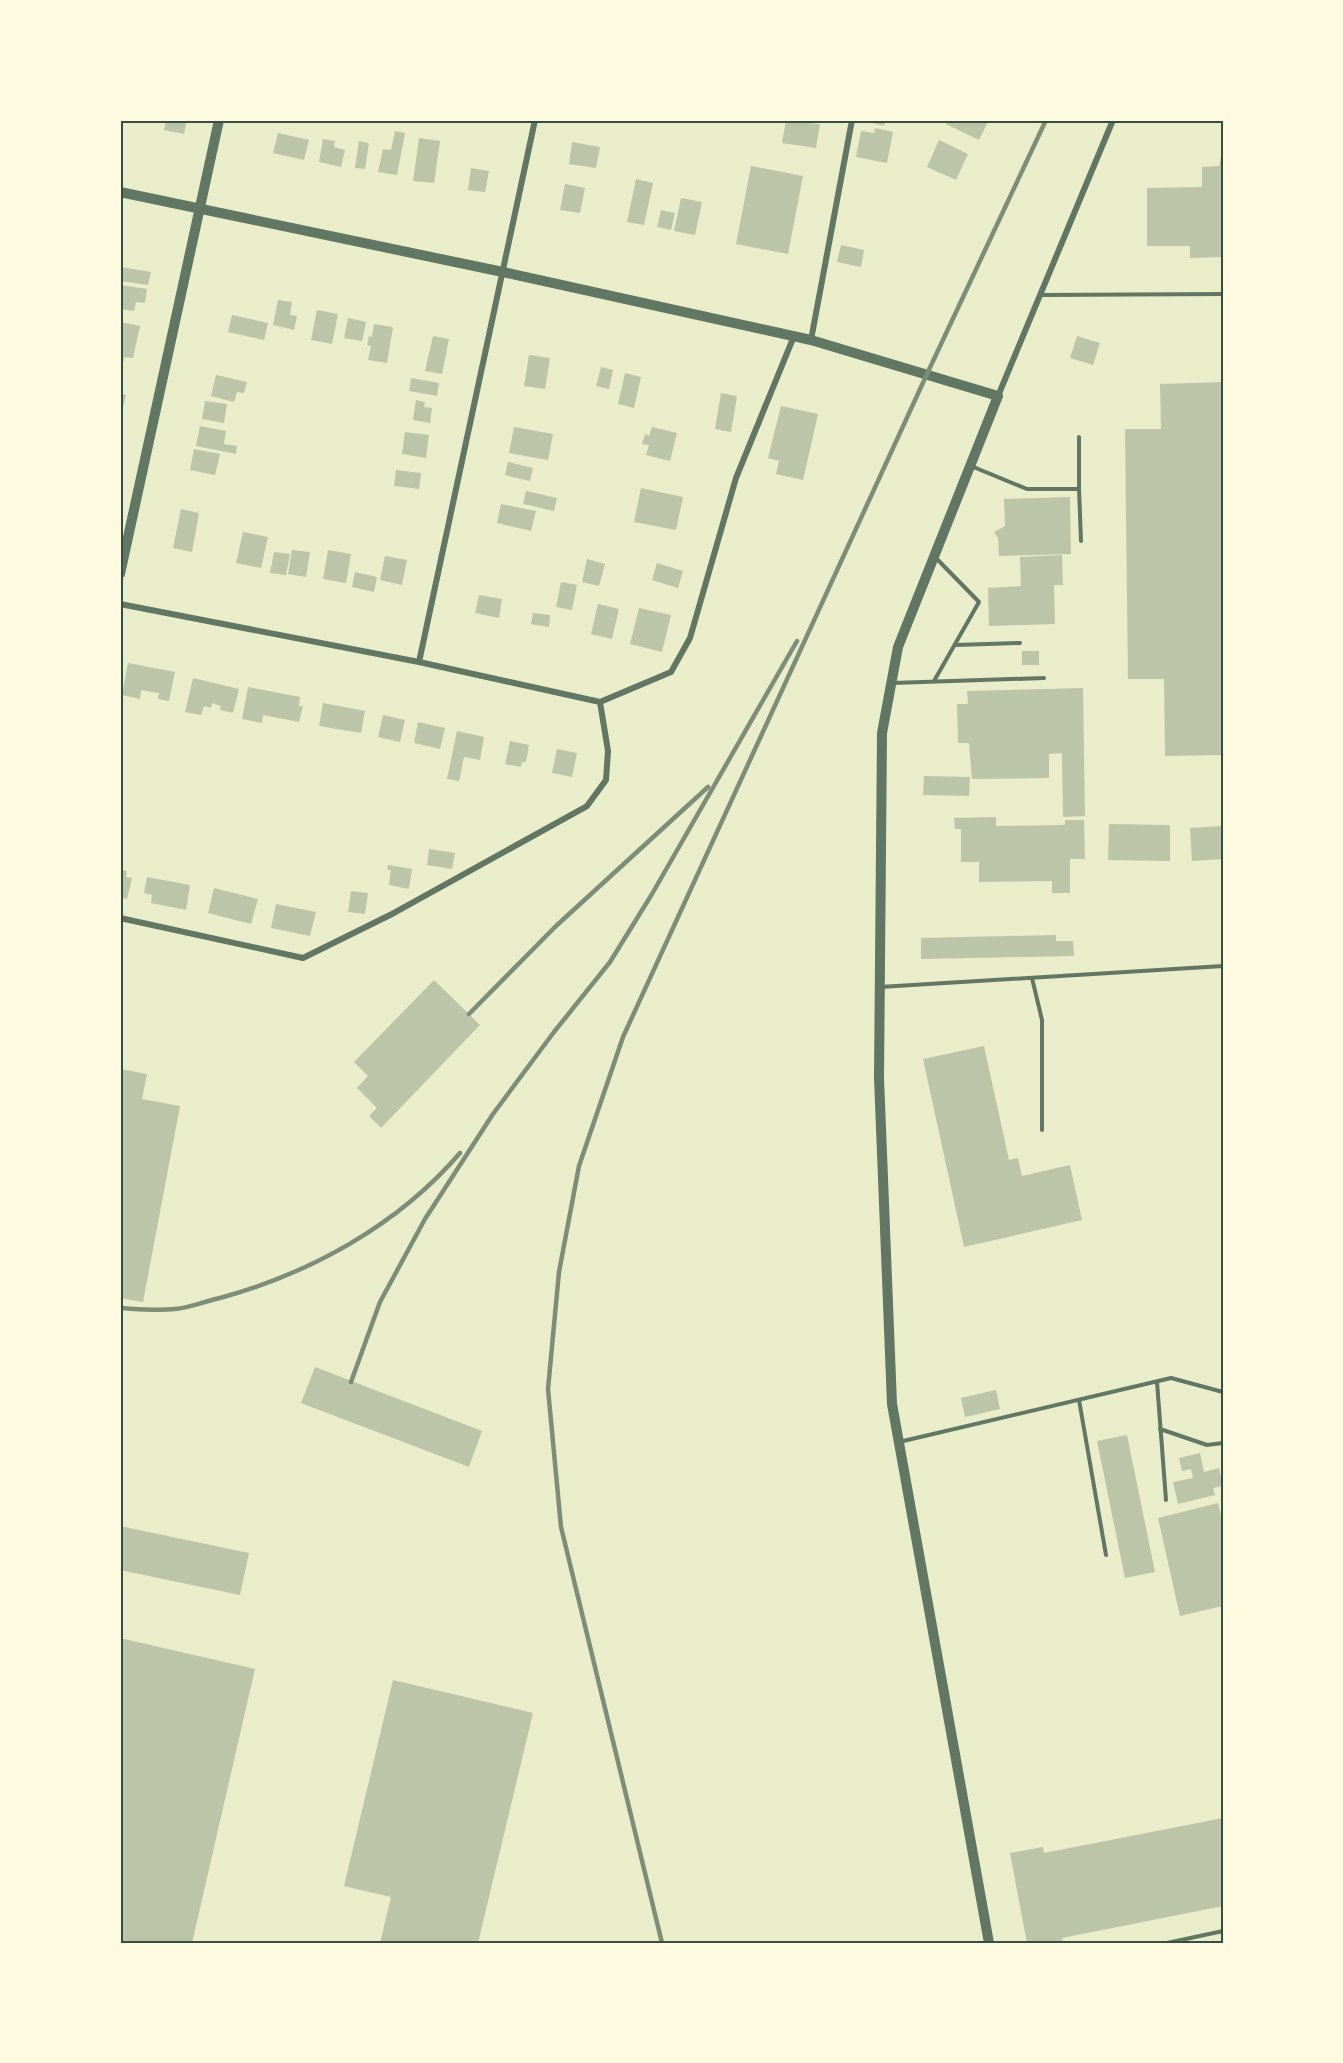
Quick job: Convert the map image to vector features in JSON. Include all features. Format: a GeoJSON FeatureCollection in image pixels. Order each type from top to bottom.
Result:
{"type":"FeatureCollection","features":[{"type":"Feature","properties":{"kind":"street"},"geometry":{"type":"LineString","coordinates":[[120,574],[219,120]]}},
{"type":"Feature","properties":{"kind":"street"},"geometry":{"type":"LineString","coordinates":[[419,662],[535,120]]}},
{"type":"Feature","properties":{"kind":"street"},"geometry":{"type":"LineString","coordinates":[[811,340],[852,120]]}},
{"type":"Feature","properties":{"kind":"street"},"geometry":{"type":"LineString","coordinates":[[989,1943],[892,1404],[879,1078],[882,733],[898,647],[998,396],[1113,120]]}},
{"type":"Feature","properties":{"kind":"street"},"geometry":{"type":"LineString","coordinates":[[120,192],[794,336],[998,396]]}},
{"type":"Feature","properties":{"kind":"street"},"geometry":{"type":"LineString","coordinates":[[120,604],[419,662],[600,702],[671,672],[690,638],[736,478],[794,336]]}},
{"type":"Feature","properties":{"kind":"street"},"geometry":{"type":"LineString","coordinates":[[120,918],[303,958],[390,915],[587,806],[606,780],[608,751],[600,702]]}},
{"type":"Feature","properties":{"kind":"lane"},"geometry":{"type":"LineString","coordinates":[[1040,295],[1223,294]]}},
{"type":"Feature","properties":{"kind":"lane"},"geometry":{"type":"LineString","coordinates":[[1079,437],[1081,541]]}},
{"type":"Feature","properties":{"kind":"lane"},"geometry":{"type":"LineString","coordinates":[[970,466],[1027,489],[1079,489]]}},
{"type":"Feature","properties":{"kind":"lane"},"geometry":{"type":"LineString","coordinates":[[934,556],[979,602],[934,681]]}},
{"type":"Feature","properties":{"kind":"lane"},"geometry":{"type":"LineString","coordinates":[[955,645],[1020,643]]}},
{"type":"Feature","properties":{"kind":"lane"},"geometry":{"type":"LineString","coordinates":[[892,683],[1044,678]]}},
{"type":"Feature","properties":{"kind":"lane"},"geometry":{"type":"LineString","coordinates":[[880,987],[1223,966]]}},
{"type":"Feature","properties":{"kind":"lane"},"geometry":{"type":"LineString","coordinates":[[1032,978],[1042,1020],[1042,1130]]}},
{"type":"Feature","properties":{"kind":"lane"},"geometry":{"type":"LineString","coordinates":[[899,1442],[1171,1378],[1223,1392]]}},
{"type":"Feature","properties":{"kind":"lane"},"geometry":{"type":"LineString","coordinates":[[1157,1382],[1166,1500]]}},
{"type":"Feature","properties":{"kind":"lane"},"geometry":{"type":"LineString","coordinates":[[1079,1400],[1106,1555]]}},
{"type":"Feature","properties":{"kind":"lane"},"geometry":{"type":"LineString","coordinates":[[1160,1429],[1207,1445],[1223,1443]]}},
{"type":"Feature","properties":{"kind":"lane"},"geometry":{"type":"LineString","coordinates":[[1167,1943],[1223,1930]]}},
{"type":"Feature","properties":{"kind":"building"},"geometry":{"type":"Polygon","coordinates":[[[166,120],[187,120],[184,134],[164,130],[166,120]]]}},
{"type":"Feature","properties":{"kind":"building"},"geometry":{"type":"Polygon","coordinates":[[[786,120],[820,124],[816,148],[782,143],[786,120]]]}},
{"type":"Feature","properties":{"kind":"building"},"geometry":{"type":"Polygon","coordinates":[[[862,120],[894,120],[893,123],[885,121],[884,126],[862,120]]]}},
{"type":"Feature","properties":{"kind":"building"},"geometry":{"type":"Polygon","coordinates":[[[948,120],[989,120],[979,140],[946,124],[948,120]]]}},
{"type":"Feature","properties":{"kind":"building"},"geometry":{"type":"Polygon","coordinates":[[[875,128],[893,132],[887,163],[856,157],[861,131],[874,133],[875,128]]]}},
{"type":"Feature","properties":{"kind":"building"},"geometry":{"type":"Polygon","coordinates":[[[395,131],[405,133],[397,175],[378,172],[383,149],[391,150],[395,131]]]}},
{"type":"Feature","properties":{"kind":"building"},"geometry":{"type":"Polygon","coordinates":[[[278,133],[309,140],[304,160],[273,153],[278,133]]]}},
{"type":"Feature","properties":{"kind":"building"},"geometry":{"type":"Polygon","coordinates":[[[419,138],[440,141],[434,183],[413,181],[419,138]]]}},
{"type":"Feature","properties":{"kind":"building"},"geometry":{"type":"Polygon","coordinates":[[[323,139],[335,141],[334,147],[345,150],[341,167],[319,162],[323,139]]]}},
{"type":"Feature","properties":{"kind":"building"},"geometry":{"type":"Polygon","coordinates":[[[939,140],[968,154],[956,180],[927,167],[939,140]]]}},
{"type":"Feature","properties":{"kind":"building"},"geometry":{"type":"Polygon","coordinates":[[[359,141],[369,143],[365,169],[355,168],[359,141]]]}},
{"type":"Feature","properties":{"kind":"building"},"geometry":{"type":"Polygon","coordinates":[[[572,142],[600,147],[596,168],[569,164],[572,142]]]}},
{"type":"Feature","properties":{"kind":"building"},"geometry":{"type":"Polygon","coordinates":[[[1222,152],[1223,257],[1190,258],[1190,246],[1147,246],[1147,188],[1202,187],[1202,167],[1219,166],[1222,152]]]}},
{"type":"Feature","properties":{"kind":"building"},"geometry":{"type":"Polygon","coordinates":[[[751,166],[803,176],[788,254],[736,244],[751,166]]]}},
{"type":"Feature","properties":{"kind":"building"},"geometry":{"type":"Polygon","coordinates":[[[471,168],[489,171],[485,192],[468,190],[471,168]]]}},
{"type":"Feature","properties":{"kind":"building"},"geometry":{"type":"Polygon","coordinates":[[[636,179],[653,183],[644,225],[627,222],[636,179]]]}},
{"type":"Feature","properties":{"kind":"building"},"geometry":{"type":"Polygon","coordinates":[[[565,184],[585,188],[580,213],[560,210],[565,184]]]}},
{"type":"Feature","properties":{"kind":"building"},"geometry":{"type":"Polygon","coordinates":[[[681,198],[702,202],[695,235],[674,231],[681,198]]]}},
{"type":"Feature","properties":{"kind":"building"},"geometry":{"type":"Polygon","coordinates":[[[661,210],[675,213],[671,230],[657,227],[661,210]]]}},
{"type":"Feature","properties":{"kind":"building"},"geometry":{"type":"Polygon","coordinates":[[[841,245],[864,250],[861,267],[837,262],[841,245]]]}},
{"type":"Feature","properties":{"kind":"building"},"geometry":{"type":"Polygon","coordinates":[[[120,267],[151,272],[148,285],[120,281],[120,267]]]}},
{"type":"Feature","properties":{"kind":"building"},"geometry":{"type":"Polygon","coordinates":[[[120,285],[147,289],[145,303],[136,302],[134,311],[120,309],[120,285]]]}},
{"type":"Feature","properties":{"kind":"building"},"geometry":{"type":"Polygon","coordinates":[[[278,300],[292,302],[290,315],[297,316],[294,330],[273,325],[278,300]]]}},
{"type":"Feature","properties":{"kind":"building"},"geometry":{"type":"Polygon","coordinates":[[[317,310],[338,314],[332,344],[311,340],[317,310]]]}},
{"type":"Feature","properties":{"kind":"building"},"geometry":{"type":"Polygon","coordinates":[[[232,315],[268,323],[264,340],[228,332],[232,315]]]}},
{"type":"Feature","properties":{"kind":"building"},"geometry":{"type":"Polygon","coordinates":[[[348,318],[366,322],[362,341],[344,338],[348,318]]]}},
{"type":"Feature","properties":{"kind":"building"},"geometry":{"type":"Polygon","coordinates":[[[120,322],[140,326],[133,358],[124,357],[123,363],[120,362],[120,322]]]}},
{"type":"Feature","properties":{"kind":"building"},"geometry":{"type":"Polygon","coordinates":[[[374,324],[393,327],[387,363],[368,360],[371,346],[367,345],[369,336],[372,337],[374,324]]]}},
{"type":"Feature","properties":{"kind":"building"},"geometry":{"type":"Polygon","coordinates":[[[433,336],[449,339],[442,374],[425,371],[433,336]]]}},
{"type":"Feature","properties":{"kind":"building"},"geometry":{"type":"Polygon","coordinates":[[[1077,336],[1100,343],[1093,365],[1070,358],[1077,336]]]}},
{"type":"Feature","properties":{"kind":"building"},"geometry":{"type":"Polygon","coordinates":[[[529,355],[550,358],[545,389],[524,386],[529,355]]]}},
{"type":"Feature","properties":{"kind":"building"},"geometry":{"type":"Polygon","coordinates":[[[601,367],[613,370],[609,389],[596,386],[601,367]]]}},
{"type":"Feature","properties":{"kind":"building"},"geometry":{"type":"Polygon","coordinates":[[[625,373],[641,377],[634,408],[618,404],[625,373]]]}},
{"type":"Feature","properties":{"kind":"building"},"geometry":{"type":"Polygon","coordinates":[[[216,375],[247,382],[244,393],[237,392],[234,402],[211,396],[216,375]]]}},
{"type":"Feature","properties":{"kind":"building"},"geometry":{"type":"Polygon","coordinates":[[[411,378],[439,383],[437,396],[409,391],[411,378]]]}},
{"type":"Feature","properties":{"kind":"building"},"geometry":{"type":"Polygon","coordinates":[[[1223,382],[1223,755],[1165,756],[1164,679],[1128,679],[1125,429],[1161,429],[1160,384],[1223,382]]]}},
{"type":"Feature","properties":{"kind":"building"},"geometry":{"type":"Polygon","coordinates":[[[721,393],[737,396],[731,432],[715,429],[721,393]]]}},
{"type":"Feature","properties":{"kind":"building"},"geometry":{"type":"Polygon","coordinates":[[[120,394],[126,395],[121,415],[120,414],[120,394]]]}},
{"type":"Feature","properties":{"kind":"building"},"geometry":{"type":"Polygon","coordinates":[[[416,400],[425,402],[424,407],[432,408],[430,423],[413,420],[416,400]]]}},
{"type":"Feature","properties":{"kind":"building"},"geometry":{"type":"Polygon","coordinates":[[[205,401],[227,404],[224,423],[202,419],[205,401]]]}},
{"type":"Feature","properties":{"kind":"building"},"geometry":{"type":"Polygon","coordinates":[[[781,406],[818,414],[803,480],[776,474],[779,461],[768,458],[781,406]]]}},
{"type":"Feature","properties":{"kind":"building"},"geometry":{"type":"Polygon","coordinates":[[[200,426],[226,431],[224,444],[237,446],[236,454],[196,446],[200,426]]]}},
{"type":"Feature","properties":{"kind":"building"},"geometry":{"type":"Polygon","coordinates":[[[514,427],[553,434],[548,460],[509,453],[514,427]]]}},
{"type":"Feature","properties":{"kind":"building"},"geometry":{"type":"Polygon","coordinates":[[[652,427],[677,433],[670,461],[646,455],[649,445],[642,444],[645,434],[649,436],[652,427]]]}},
{"type":"Feature","properties":{"kind":"building"},"geometry":{"type":"Polygon","coordinates":[[[405,432],[429,435],[426,458],[402,454],[405,432]]]}},
{"type":"Feature","properties":{"kind":"building"},"geometry":{"type":"Polygon","coordinates":[[[194,449],[220,454],[215,475],[190,470],[194,449]]]}},
{"type":"Feature","properties":{"kind":"building"},"geometry":{"type":"Polygon","coordinates":[[[508,462],[533,468],[530,481],[505,475],[508,462]]]}},
{"type":"Feature","properties":{"kind":"building"},"geometry":{"type":"Polygon","coordinates":[[[396,470],[421,473],[419,489],[394,486],[396,470]]]}},
{"type":"Feature","properties":{"kind":"building"},"geometry":{"type":"Polygon","coordinates":[[[641,488],[683,497],[676,530],[634,522],[641,488]]]}},
{"type":"Feature","properties":{"kind":"building"},"geometry":{"type":"Polygon","coordinates":[[[526,491],[557,498],[554,511],[523,504],[526,491]]]}},
{"type":"Feature","properties":{"kind":"building"},"geometry":{"type":"Polygon","coordinates":[[[1070,497],[1071,554],[999,556],[998,538],[994,532],[1005,526],[1004,499],[1070,497]]]}},
{"type":"Feature","properties":{"kind":"building"},"geometry":{"type":"Polygon","coordinates":[[[501,504],[536,511],[531,531],[497,523],[501,504]]]}},
{"type":"Feature","properties":{"kind":"building"},"geometry":{"type":"Polygon","coordinates":[[[181,509],[199,513],[192,552],[173,548],[181,509]]]}},
{"type":"Feature","properties":{"kind":"building"},"geometry":{"type":"Polygon","coordinates":[[[243,532],[268,537],[261,568],[236,563],[243,532]]]}},
{"type":"Feature","properties":{"kind":"building"},"geometry":{"type":"Polygon","coordinates":[[[292,550],[310,552],[306,577],[288,574],[292,550]]]}},
{"type":"Feature","properties":{"kind":"building"},"geometry":{"type":"Polygon","coordinates":[[[328,550],[351,554],[346,583],[323,579],[328,550]]]}},
{"type":"Feature","properties":{"kind":"building"},"geometry":{"type":"Polygon","coordinates":[[[274,552],[290,554],[286,575],[270,573],[274,552]]]}},
{"type":"Feature","properties":{"kind":"building"},"geometry":{"type":"Polygon","coordinates":[[[1062,555],[1063,585],[1054,585],[1055,624],[989,626],[988,588],[1021,586],[1020,557],[1062,555]]]}},
{"type":"Feature","properties":{"kind":"building"},"geometry":{"type":"Polygon","coordinates":[[[385,556],[407,560],[402,585],[380,580],[385,556]]]}},
{"type":"Feature","properties":{"kind":"building"},"geometry":{"type":"Polygon","coordinates":[[[587,559],[605,564],[599,586],[582,582],[587,559]]]}},
{"type":"Feature","properties":{"kind":"building"},"geometry":{"type":"Polygon","coordinates":[[[657,563],[683,571],[678,588],[652,580],[657,563]]]}},
{"type":"Feature","properties":{"kind":"building"},"geometry":{"type":"Polygon","coordinates":[[[355,572],[377,577],[374,592],[352,587],[355,572]]]}},
{"type":"Feature","properties":{"kind":"building"},"geometry":{"type":"Polygon","coordinates":[[[561,582],[577,585],[572,610],[556,607],[561,582]]]}},
{"type":"Feature","properties":{"kind":"building"},"geometry":{"type":"Polygon","coordinates":[[[479,595],[502,599],[499,618],[475,613],[479,595]]]}},
{"type":"Feature","properties":{"kind":"building"},"geometry":{"type":"Polygon","coordinates":[[[598,604],[619,609],[612,639],[591,634],[598,604]]]}},
{"type":"Feature","properties":{"kind":"building"},"geometry":{"type":"Polygon","coordinates":[[[639,608],[671,615],[662,652],[630,644],[639,608]]]}},
{"type":"Feature","properties":{"kind":"building"},"geometry":{"type":"Polygon","coordinates":[[[533,613],[550,615],[549,627],[531,624],[533,613]]]}},
{"type":"Feature","properties":{"kind":"building"},"geometry":{"type":"Polygon","coordinates":[[[1022,651],[1039,651],[1039,665],[1022,665],[1022,651]]]}},
{"type":"Feature","properties":{"kind":"building"},"geometry":{"type":"Polygon","coordinates":[[[128,663],[175,672],[169,701],[158,699],[159,693],[141,690],[140,699],[122,695],[128,663]]]}},
{"type":"Feature","properties":{"kind":"building"},"geometry":{"type":"Polygon","coordinates":[[[193,678],[239,689],[233,713],[220,710],[221,706],[212,703],[211,708],[204,706],[201,715],[185,712],[193,678]]]}},
{"type":"Feature","properties":{"kind":"building"},"geometry":{"type":"Polygon","coordinates":[[[248,687],[300,697],[299,706],[303,706],[299,722],[263,715],[262,723],[242,719],[248,687]]]}},
{"type":"Feature","properties":{"kind":"building"},"geometry":{"type":"Polygon","coordinates":[[[1083,688],[1085,816],[1063,817],[1062,753],[1049,754],[1049,778],[972,779],[969,743],[958,743],[957,704],[968,704],[967,691],[1083,688]]]}},
{"type":"Feature","properties":{"kind":"building"},"geometry":{"type":"Polygon","coordinates":[[[323,703],[365,711],[361,733],[319,726],[323,703]]]}},
{"type":"Feature","properties":{"kind":"building"},"geometry":{"type":"Polygon","coordinates":[[[383,715],[405,720],[400,742],[378,737],[383,715]]]}},
{"type":"Feature","properties":{"kind":"building"},"geometry":{"type":"Polygon","coordinates":[[[418,722],[445,728],[440,749],[414,743],[418,722]]]}},
{"type":"Feature","properties":{"kind":"building"},"geometry":{"type":"Polygon","coordinates":[[[457,731],[484,737],[480,760],[464,757],[459,781],[447,779],[457,731]]]}},
{"type":"Feature","properties":{"kind":"building"},"geometry":{"type":"Polygon","coordinates":[[[510,741],[529,745],[526,762],[522,762],[521,767],[505,764],[510,741]]]}},
{"type":"Feature","properties":{"kind":"building"},"geometry":{"type":"Polygon","coordinates":[[[557,749],[577,753],[572,777],[552,773],[557,749]]]}},
{"type":"Feature","properties":{"kind":"building"},"geometry":{"type":"Polygon","coordinates":[[[924,776],[970,777],[969,796],[923,795],[924,776]]]}},
{"type":"Feature","properties":{"kind":"building"},"geometry":{"type":"Polygon","coordinates":[[[996,817],[996,826],[1065,825],[1065,820],[1084,820],[1085,859],[1070,859],[1070,893],[1052,893],[1052,881],[979,882],[979,862],[961,862],[961,829],[955,829],[954,818],[996,817]]]}},
{"type":"Feature","properties":{"kind":"building"},"geometry":{"type":"Polygon","coordinates":[[[1109,824],[1170,825],[1170,861],[1108,860],[1109,824]]]}},
{"type":"Feature","properties":{"kind":"building"},"geometry":{"type":"Polygon","coordinates":[[[1223,826],[1223,859],[1192,861],[1190,828],[1223,826]]]}},
{"type":"Feature","properties":{"kind":"building"},"geometry":{"type":"Polygon","coordinates":[[[429,849],[455,853],[452,869],[427,865],[429,849]]]}},
{"type":"Feature","properties":{"kind":"building"},"geometry":{"type":"Polygon","coordinates":[[[388,865],[412,869],[409,889],[389,885],[391,870],[387,870],[388,865]]]}},
{"type":"Feature","properties":{"kind":"building"},"geometry":{"type":"Polygon","coordinates":[[[120,870],[127,871],[126,877],[132,878],[127,899],[120,897],[120,870]]]}},
{"type":"Feature","properties":{"kind":"building"},"geometry":{"type":"Polygon","coordinates":[[[147,877],[190,885],[186,910],[151,903],[152,895],[144,893],[147,877]]]}},
{"type":"Feature","properties":{"kind":"building"},"geometry":{"type":"Polygon","coordinates":[[[214,888],[258,899],[251,924],[208,913],[214,888]]]}},
{"type":"Feature","properties":{"kind":"building"},"geometry":{"type":"Polygon","coordinates":[[[351,891],[368,893],[365,914],[348,912],[351,891]]]}},
{"type":"Feature","properties":{"kind":"building"},"geometry":{"type":"Polygon","coordinates":[[[276,904],[316,912],[310,936],[271,928],[276,904]]]}},
{"type":"Feature","properties":{"kind":"building"},"geometry":{"type":"Polygon","coordinates":[[[1056,935],[1056,941],[1073,941],[1074,956],[921,959],[921,938],[1056,935]]]}},
{"type":"Feature","properties":{"kind":"building"},"geometry":{"type":"Polygon","coordinates":[[[434,980],[480,1025],[381,1128],[369,1116],[377,1108],[357,1088],[368,1076],[354,1062],[434,980]]]}},
{"type":"Feature","properties":{"kind":"building"},"geometry":{"type":"Polygon","coordinates":[[[984,1046],[1009,1160],[1018,1158],[1022,1176],[1070,1165],[1082,1220],[964,1247],[923,1059],[984,1046]]]}},
{"type":"Feature","properties":{"kind":"building"},"geometry":{"type":"Polygon","coordinates":[[[120,1069],[147,1074],[142,1099],[180,1106],[143,1302],[120,1298],[120,1069]]]}},
{"type":"Feature","properties":{"kind":"building"},"geometry":{"type":"Polygon","coordinates":[[[315,1367],[482,1431],[469,1467],[301,1403],[315,1367]]]}},
{"type":"Feature","properties":{"kind":"building"},"geometry":{"type":"Polygon","coordinates":[[[996,1390],[1000,1409],[965,1417],[961,1398],[996,1390]]]}},
{"type":"Feature","properties":{"kind":"building"},"geometry":{"type":"Polygon","coordinates":[[[1127,1435],[1155,1572],[1125,1578],[1097,1441],[1127,1435]]]}},
{"type":"Feature","properties":{"kind":"building"},"geometry":{"type":"Polygon","coordinates":[[[1200,1453],[1204,1472],[1219,1468],[1223,1486],[1213,1488],[1215,1495],[1178,1504],[1173,1482],[1193,1478],[1191,1469],[1182,1471],[1179,1458],[1200,1453]]]}},
{"type":"Feature","properties":{"kind":"building"},"geometry":{"type":"Polygon","coordinates":[[[1218,1503],[1223,1524],[1223,1606],[1180,1616],[1158,1518],[1218,1503]]]}},
{"type":"Feature","properties":{"kind":"building"},"geometry":{"type":"Polygon","coordinates":[[[120,1526],[249,1553],[240,1595],[120,1570],[120,1526]]]}},
{"type":"Feature","properties":{"kind":"building"},"geometry":{"type":"Polygon","coordinates":[[[120,1638],[255,1669],[192,1943],[120,1943],[120,1638]]]}},
{"type":"Feature","properties":{"kind":"building"},"geometry":{"type":"Polygon","coordinates":[[[393,1680],[533,1713],[478,1943],[380,1943],[391,1897],[344,1886],[393,1680]]]}},
{"type":"Feature","properties":{"kind":"building"},"geometry":{"type":"Polygon","coordinates":[[[1223,1818],[1223,1906],[1062,1938],[1063,1943],[1027,1943],[1010,1853],[1043,1847],[1044,1853],[1223,1818]]]}},
{"type":"Feature","properties":{"kind":"railway"},"geometry":{"type":"LineString","coordinates":[[662,1943],[561,1527],[548,1389],[559,1272],[579,1166],[623,1037],[1046,120]]}},
{"type":"Feature","properties":{"kind":"railway"},"geometry":{"type":"LineString","coordinates":[[351,1382],[380,1302],[425,1219],[493,1114],[610,962],[652,894],[797,641]]}},
{"type":"Feature","properties":{"kind":"railway"},"geometry":{"type":"LineString","coordinates":[[469,1014],[556,926],[708,787]]}},
{"type":"Feature","properties":{"kind":"railway"},"geometry":{"type":"LineString","coordinates":[[120,1308],[161,1310],[186,1307],[254,1288],[320,1260],[381,1224],[409,1203],[460,1153]]}}]}
